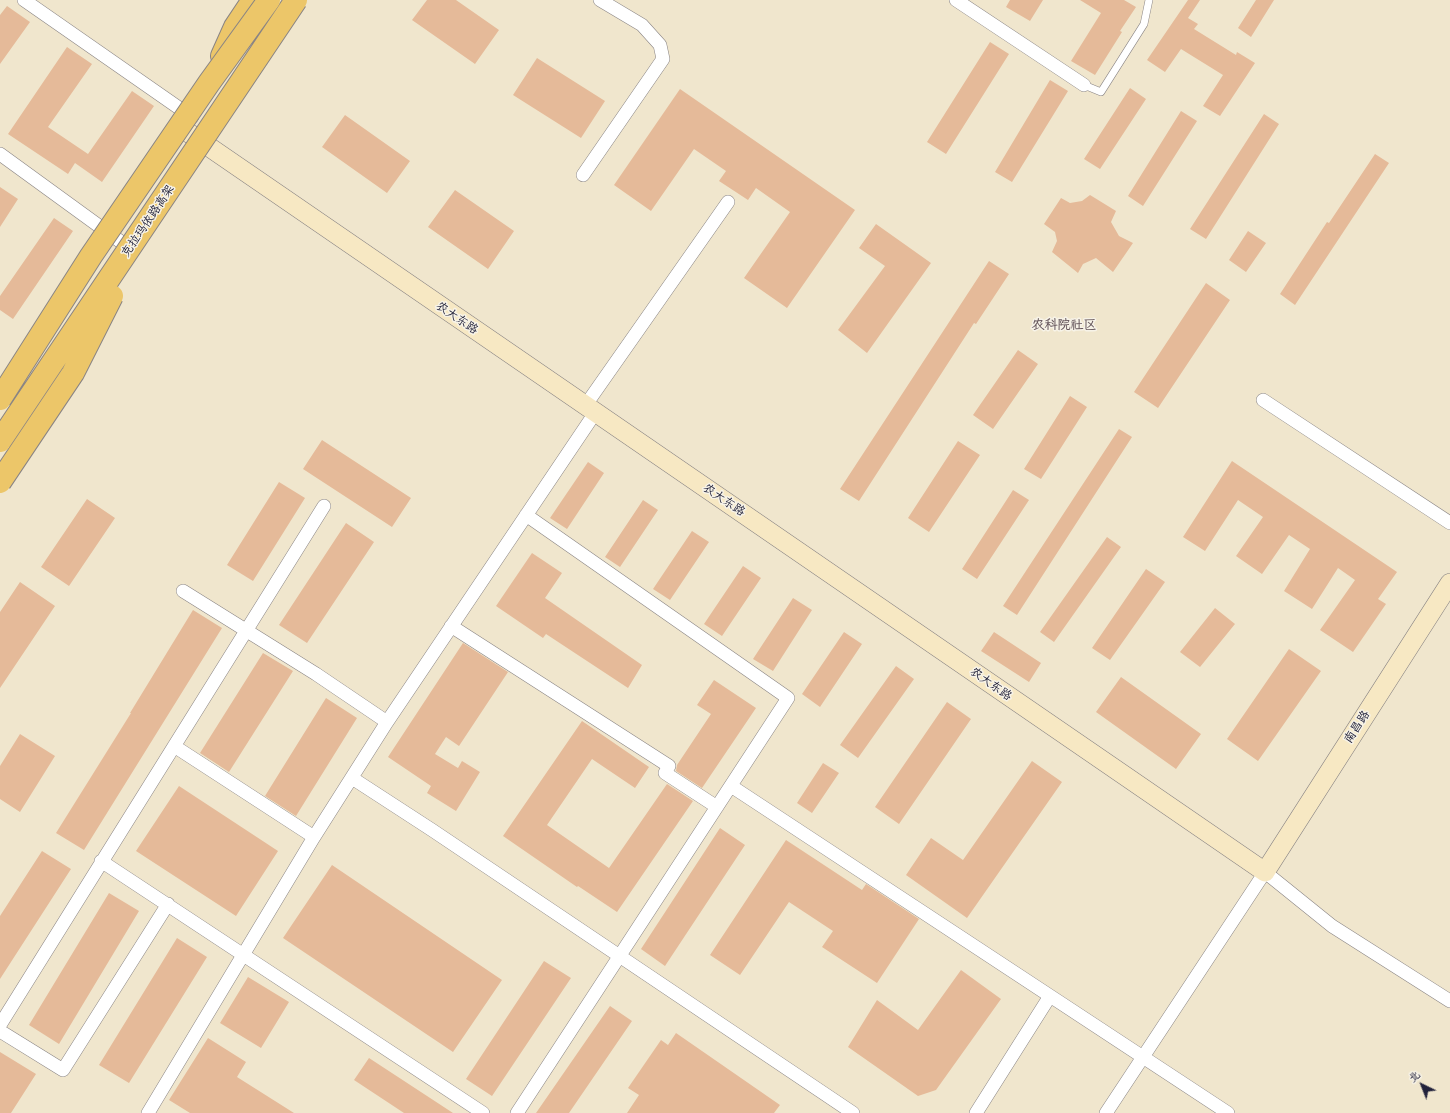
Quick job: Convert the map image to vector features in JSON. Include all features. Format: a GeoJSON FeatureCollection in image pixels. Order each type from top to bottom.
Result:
{"type":"FeatureCollection","features":[{"type":"Feature","properties":{"kind":"highway"},"geometry":{"type":"LineString","coordinates":[[0,382],[253,0]]}},
{"type":"Feature","properties":{"kind":"highway"},"geometry":{"type":"LineString","coordinates":[[0,398],[91,256],[209,83],[269,0]]}},
{"type":"Feature","properties":{"kind":"highway","name":"克拉玛依路高架"},"geometry":{"type":"LineString","coordinates":[[0,441],[296,0]]}},
{"type":"Feature","properties":{"kind":"highway"},"geometry":{"type":"LineString","coordinates":[[209,83],[235,27]]}},
{"type":"Feature","properties":{"kind":"highway"},"geometry":{"type":"LineString","coordinates":[[0,482],[73,373],[154,213]]}},
{"type":"Feature","properties":{"kind":"highway"},"geometry":{"type":"LineString","coordinates":[[12,364],[91,256]]}},
{"type":"Feature","properties":{"kind":"main road","name":"农大东路"},"geometry":{"type":"LineString","coordinates":[[188,123],[590,409],[1265,872]]}},
{"type":"Feature","properties":{"kind":"main road","name":"南昌路"},"geometry":{"type":"LineString","coordinates":[[1265,872],[1450,583]]}},
{"type":"Feature","properties":{"kind":"street"},"geometry":{"type":"LineString","coordinates":[[24,0],[188,123]]}},
{"type":"Feature","properties":{"kind":"street"},"geometry":{"type":"LineString","coordinates":[[582,175],[664,60],[660,45],[642,25],[600,0]]}},
{"type":"Feature","properties":{"kind":"street"},"geometry":{"type":"LineString","coordinates":[[956,0],[1084,85]]}},
{"type":"Feature","properties":{"kind":"street"},"geometry":{"type":"LineString","coordinates":[[0,154],[132,250]]}},
{"type":"Feature","properties":{"kind":"street"},"geometry":{"type":"LineString","coordinates":[[148,1113],[314,837],[387,722],[526,515],[590,409],[728,202]]}},
{"type":"Feature","properties":{"kind":"street"},"geometry":{"type":"LineString","coordinates":[[1263,400],[1450,523]]}},
{"type":"Feature","properties":{"kind":"street"},"geometry":{"type":"LineString","coordinates":[[0,1025],[324,506]]}},
{"type":"Feature","properties":{"kind":"street"},"geometry":{"type":"LineString","coordinates":[[517,1113],[788,698],[526,515]]}},
{"type":"Feature","properties":{"kind":"street"},"geometry":{"type":"LineString","coordinates":[[183,591],[316,674],[387,722]]}},
{"type":"Feature","properties":{"kind":"street"},"geometry":{"type":"LineString","coordinates":[[451,626],[669,766],[665,772],[717,807]]}},
{"type":"Feature","properties":{"kind":"street"},"geometry":{"type":"LineString","coordinates":[[174,746],[314,837]]}},
{"type":"Feature","properties":{"kind":"street"},"geometry":{"type":"LineString","coordinates":[[352,778],[432,830],[853,1113]]}},
{"type":"Feature","properties":{"kind":"street"},"geometry":{"type":"LineString","coordinates":[[731,786],[1228,1113]]}},
{"type":"Feature","properties":{"kind":"street"},"geometry":{"type":"LineString","coordinates":[[101,861],[483,1113]]}},
{"type":"Feature","properties":{"kind":"street"},"geometry":{"type":"LineString","coordinates":[[1106,1113],[1265,872],[1332,926],[1450,1000]]}},
{"type":"Feature","properties":{"kind":"street"},"geometry":{"type":"LineString","coordinates":[[0,1031],[63,1070],[168,904]]}},
{"type":"Feature","properties":{"kind":"street"},"geometry":{"type":"LineString","coordinates":[[976,1113],[1050,996]]}},
{"type":"Feature","properties":{"kind":"lane"},"geometry":{"type":"LineString","coordinates":[[1084,85],[1101,92],[1144,24],[1149,0]]}},
{"type":"Feature","properties":{"kind":"building"},"geometry":{"type":"Polygon","coordinates":[[[427,0],[456,0],[499,30],[475,64],[412,20],[427,0]]]}},
{"type":"Feature","properties":{"kind":"building"},"geometry":{"type":"Polygon","coordinates":[[[1010,0],[1043,0],[1030,21],[1006,7],[1010,0]]]}},
{"type":"Feature","properties":{"kind":"building"},"geometry":{"type":"Polygon","coordinates":[[[1080,0],[1124,0],[1136,7],[1120,31],[1122,32],[1095,75],[1071,61],[1101,13],[1080,0]]]}},
{"type":"Feature","properties":{"kind":"building"},"geometry":{"type":"Polygon","coordinates":[[[1188,0],[1200,0],[1188,18],[1198,24],[1194,29],[1236,55],[1237,52],[1255,63],[1220,116],[1203,106],[1223,75],[1181,49],[1165,72],[1147,60],[1188,0]]]}},
{"type":"Feature","properties":{"kind":"building"},"geometry":{"type":"Polygon","coordinates":[[[1256,0],[1274,0],[1251,37],[1238,28],[1256,0]]]}},
{"type":"Feature","properties":{"kind":"building"},"geometry":{"type":"Polygon","coordinates":[[[7,6],[30,22],[0,64],[0,15],[7,6]]]}},
{"type":"Feature","properties":{"kind":"building"},"geometry":{"type":"Polygon","coordinates":[[[990,42],[1009,54],[946,154],[927,142],[990,42]]]}},
{"type":"Feature","properties":{"kind":"building"},"geometry":{"type":"Polygon","coordinates":[[[67,47],[92,64],[48,127],[88,154],[132,91],[154,106],[102,182],[75,163],[68,174],[8,134],[67,47]]]}},
{"type":"Feature","properties":{"kind":"building"},"geometry":{"type":"Polygon","coordinates":[[[537,58],[605,101],[581,138],[513,95],[537,58]]]}},
{"type":"Feature","properties":{"kind":"building"},"geometry":{"type":"Polygon","coordinates":[[[1050,80],[1068,91],[1012,182],[995,172],[1050,80]]]}},
{"type":"Feature","properties":{"kind":"building"},"geometry":{"type":"Polygon","coordinates":[[[1130,88],[1146,99],[1100,169],[1084,159],[1130,88]]]}},
{"type":"Feature","properties":{"kind":"building"},"geometry":{"type":"Polygon","coordinates":[[[680,89],[855,210],[787,308],[744,278],[790,212],[756,188],[748,200],[719,181],[726,171],[694,149],[651,211],[614,185],[680,89]]]}},
{"type":"Feature","properties":{"kind":"building"},"geometry":{"type":"Polygon","coordinates":[[[1181,111],[1197,121],[1143,206],[1128,196],[1181,111]]]}},
{"type":"Feature","properties":{"kind":"building"},"geometry":{"type":"Polygon","coordinates":[[[1264,114],[1279,124],[1206,239],[1190,229],[1264,114]]]}},
{"type":"Feature","properties":{"kind":"building"},"geometry":{"type":"Polygon","coordinates":[[[345,115],[410,161],[387,193],[322,147],[345,115]]]}},
{"type":"Feature","properties":{"kind":"building"},"geometry":{"type":"Polygon","coordinates":[[[1375,154],[1389,163],[1295,305],[1280,294],[1327,222],[1329,223],[1375,154]]]}},
{"type":"Feature","properties":{"kind":"building"},"geometry":{"type":"Polygon","coordinates":[[[0,187],[18,199],[0,227],[0,187]]]}},
{"type":"Feature","properties":{"kind":"building"},"geometry":{"type":"Polygon","coordinates":[[[455,190],[514,231],[488,269],[428,227],[455,190]]]}},
{"type":"Feature","properties":{"kind":"building"},"geometry":{"type":"Polygon","coordinates":[[[1090,195],[1116,211],[1111,222],[1119,236],[1133,243],[1113,272],[1096,258],[1083,264],[1078,273],[1052,252],[1057,241],[1055,232],[1044,224],[1061,198],[1070,203],[1082,201],[1090,195]]]}},
{"type":"Feature","properties":{"kind":"building"},"geometry":{"type":"Polygon","coordinates":[[[54,218],[73,231],[13,319],[0,310],[0,296],[54,218]]]}},
{"type":"Feature","properties":{"kind":"building"},"geometry":{"type":"Polygon","coordinates":[[[876,224],[931,263],[867,353],[838,330],[885,266],[859,248],[876,224]]]}},
{"type":"Feature","properties":{"kind":"building"},"geometry":{"type":"Polygon","coordinates":[[[1248,231],[1266,243],[1246,272],[1229,260],[1248,231]]]}},
{"type":"Feature","properties":{"kind":"building"},"geometry":{"type":"Polygon","coordinates":[[[989,261],[1009,274],[976,324],[974,323],[859,501],[840,489],[989,261]]]}},
{"type":"Feature","properties":{"kind":"building"},"geometry":{"type":"Polygon","coordinates":[[[1206,283],[1230,300],[1158,408],[1134,392],[1206,283]]]}},
{"type":"Feature","properties":{"kind":"building"},"geometry":{"type":"Polygon","coordinates":[[[1018,350],[1038,364],[993,429],[973,415],[1018,350]]]}},
{"type":"Feature","properties":{"kind":"building"},"geometry":{"type":"Polygon","coordinates":[[[1070,396],[1087,407],[1041,479],[1024,469],[1070,396]]]}},
{"type":"Feature","properties":{"kind":"building"},"geometry":{"type":"Polygon","coordinates":[[[1119,429],[1132,437],[1017,615],[1003,606],[1119,429]]]}},
{"type":"Feature","properties":{"kind":"building"},"geometry":{"type":"Polygon","coordinates":[[[322,440],[411,498],[392,527],[303,469],[322,440]]]}},
{"type":"Feature","properties":{"kind":"building"},"geometry":{"type":"Polygon","coordinates":[[[958,441],[980,455],[929,532],[908,518],[958,441]]]}},
{"type":"Feature","properties":{"kind":"building"},"geometry":{"type":"Polygon","coordinates":[[[1232,461],[1397,572],[1378,599],[1386,604],[1353,652],[1320,630],[1355,580],[1338,568],[1312,609],[1284,591],[1310,549],[1289,535],[1262,574],[1236,556],[1263,517],[1238,500],[1205,551],[1183,537],[1232,461]]]}},
{"type":"Feature","properties":{"kind":"building"},"geometry":{"type":"Polygon","coordinates":[[[588,462],[604,473],[567,529],[550,518],[588,462]]]}},
{"type":"Feature","properties":{"kind":"building"},"geometry":{"type":"Polygon","coordinates":[[[279,482],[305,498],[253,581],[227,565],[279,482]]]}},
{"type":"Feature","properties":{"kind":"building"},"geometry":{"type":"Polygon","coordinates":[[[1013,490],[1029,500],[977,579],[962,569],[1013,490]]]}},
{"type":"Feature","properties":{"kind":"building"},"geometry":{"type":"Polygon","coordinates":[[[87,499],[115,518],[69,586],[41,567],[87,499]]]}},
{"type":"Feature","properties":{"kind":"building"},"geometry":{"type":"Polygon","coordinates":[[[643,500],[658,510],[620,567],[605,557],[643,500]]]}},
{"type":"Feature","properties":{"kind":"building"},"geometry":{"type":"Polygon","coordinates":[[[346,523],[374,542],[307,643],[279,625],[346,523]]]}},
{"type":"Feature","properties":{"kind":"building"},"geometry":{"type":"Polygon","coordinates":[[[692,531],[709,542],[670,600],[653,589],[692,531]]]}},
{"type":"Feature","properties":{"kind":"building"},"geometry":{"type":"Polygon","coordinates":[[[1107,537],[1121,547],[1054,642],[1040,632],[1107,537]]]}},
{"type":"Feature","properties":{"kind":"building"},"geometry":{"type":"Polygon","coordinates":[[[532,553],[562,573],[545,598],[642,665],[628,688],[546,634],[543,638],[496,606],[532,553]]]}},
{"type":"Feature","properties":{"kind":"building"},"geometry":{"type":"Polygon","coordinates":[[[743,566],[761,578],[722,636],[704,624],[743,566]]]}},
{"type":"Feature","properties":{"kind":"building"},"geometry":{"type":"Polygon","coordinates":[[[1146,569],[1165,582],[1110,660],[1092,648],[1146,569]]]}},
{"type":"Feature","properties":{"kind":"building"},"geometry":{"type":"Polygon","coordinates":[[[20,582],[55,606],[0,688],[0,612],[20,582]]]}},
{"type":"Feature","properties":{"kind":"building"},"geometry":{"type":"Polygon","coordinates":[[[793,598],[812,610],[773,671],[753,659],[793,598]]]}},
{"type":"Feature","properties":{"kind":"building"},"geometry":{"type":"Polygon","coordinates":[[[1215,608],[1235,624],[1200,667],[1180,652],[1215,608]]]}},
{"type":"Feature","properties":{"kind":"building"},"geometry":{"type":"Polygon","coordinates":[[[193,610],[222,628],[84,850],[56,833],[193,610]]]}},
{"type":"Feature","properties":{"kind":"building"},"geometry":{"type":"Polygon","coordinates":[[[844,632],[862,644],[820,707],[802,694],[844,632]]]}},
{"type":"Feature","properties":{"kind":"building"},"geometry":{"type":"Polygon","coordinates":[[[994,632],[1041,663],[1029,682],[981,651],[994,632]]]}},
{"type":"Feature","properties":{"kind":"building"},"geometry":{"type":"Polygon","coordinates":[[[463,643],[508,672],[459,746],[446,737],[435,754],[458,768],[462,761],[480,772],[456,811],[427,793],[431,786],[388,757],[463,643]]]}},
{"type":"Feature","properties":{"kind":"building"},"geometry":{"type":"Polygon","coordinates":[[[1289,649],[1321,671],[1258,761],[1227,739],[1289,649]]]}},
{"type":"Feature","properties":{"kind":"building"},"geometry":{"type":"Polygon","coordinates":[[[263,653],[293,671],[229,772],[200,753],[263,653]]]}},
{"type":"Feature","properties":{"kind":"building"},"geometry":{"type":"Polygon","coordinates":[[[896,666],[914,679],[858,758],[840,745],[896,666]]]}},
{"type":"Feature","properties":{"kind":"building"},"geometry":{"type":"Polygon","coordinates":[[[1121,677],[1201,734],[1176,769],[1096,712],[1121,677]]]}},
{"type":"Feature","properties":{"kind":"building"},"geometry":{"type":"Polygon","coordinates":[[[714,680],[756,708],[702,788],[676,771],[677,765],[711,714],[697,705],[714,680]]]}},
{"type":"Feature","properties":{"kind":"building"},"geometry":{"type":"Polygon","coordinates":[[[326,698],[357,718],[296,816],[265,796],[326,698]]]}},
{"type":"Feature","properties":{"kind":"building"},"geometry":{"type":"Polygon","coordinates":[[[947,702],[971,719],[899,824],[875,807],[947,702]]]}},
{"type":"Feature","properties":{"kind":"building"},"geometry":{"type":"Polygon","coordinates":[[[582,721],[649,767],[635,788],[592,759],[547,825],[609,868],[667,784],[693,801],[617,912],[578,886],[577,887],[503,836],[582,721]]]}},
{"type":"Feature","properties":{"kind":"building"},"geometry":{"type":"Polygon","coordinates":[[[20,734],[55,756],[20,812],[0,799],[0,766],[20,734]]]}},
{"type":"Feature","properties":{"kind":"building"},"geometry":{"type":"Polygon","coordinates":[[[1032,761],[1062,782],[967,918],[906,875],[931,838],[963,860],[1032,761]]]}},
{"type":"Feature","properties":{"kind":"building"},"geometry":{"type":"Polygon","coordinates":[[[823,763],[839,773],[812,813],[797,803],[823,763]]]}},
{"type":"Feature","properties":{"kind":"building"},"geometry":{"type":"Polygon","coordinates":[[[179,786],[278,851],[236,916],[136,851],[179,786]]]}},
{"type":"Feature","properties":{"kind":"building"},"geometry":{"type":"Polygon","coordinates":[[[720,828],[745,845],[665,966],[641,949],[720,828]]]}},
{"type":"Feature","properties":{"kind":"building"},"geometry":{"type":"Polygon","coordinates":[[[786,840],[862,890],[866,884],[919,919],[877,983],[822,947],[833,931],[789,902],[740,975],[710,955],[786,840]]]}},
{"type":"Feature","properties":{"kind":"building"},"geometry":{"type":"Polygon","coordinates":[[[42,851],[71,869],[0,979],[0,916],[42,851]]]}},
{"type":"Feature","properties":{"kind":"building"},"geometry":{"type":"Polygon","coordinates":[[[332,865],[502,980],[453,1052],[283,938],[332,865]]]}},
{"type":"Feature","properties":{"kind":"building"},"geometry":{"type":"Polygon","coordinates":[[[109,893],[139,911],[59,1044],[29,1025],[109,893]]]}},
{"type":"Feature","properties":{"kind":"building"},"geometry":{"type":"Polygon","coordinates":[[[177,938],[207,957],[129,1083],[99,1065],[177,938]]]}},
{"type":"Feature","properties":{"kind":"building"},"geometry":{"type":"Polygon","coordinates":[[[544,961],[571,978],[492,1096],[466,1079],[544,961]]]}},
{"type":"Feature","properties":{"kind":"building"},"geometry":{"type":"Polygon","coordinates":[[[961,970],[1001,999],[936,1090],[918,1096],[848,1047],[877,1000],[918,1030],[961,970]]]}},
{"type":"Feature","properties":{"kind":"building"},"geometry":{"type":"Polygon","coordinates":[[[248,977],[289,1002],[261,1048],[220,1023],[248,977]]]}},
{"type":"Feature","properties":{"kind":"building"},"geometry":{"type":"Polygon","coordinates":[[[610,1006],[632,1021],[569,1113],[536,1113],[610,1006]]]}},
{"type":"Feature","properties":{"kind":"building"},"geometry":{"type":"Polygon","coordinates":[[[676,1033],[780,1105],[774,1113],[627,1113],[639,1095],[628,1088],[661,1040],[668,1045],[676,1033]]]}},
{"type":"Feature","properties":{"kind":"building"},"geometry":{"type":"Polygon","coordinates":[[[208,1038],[246,1062],[237,1077],[294,1113],[190,1113],[169,1100],[208,1038]]]}},
{"type":"Feature","properties":{"kind":"building"},"geometry":{"type":"Polygon","coordinates":[[[0,1052],[36,1074],[11,1113],[0,1113],[0,1052]]]}},
{"type":"Feature","properties":{"kind":"building"},"geometry":{"type":"Polygon","coordinates":[[[369,1058],[453,1113],[404,1113],[354,1080],[369,1058]]]}},
{"type":"Feature","properties":{"kind":"district","name":"农科院社区"},"geometry":{"type":"Point","coordinates":[1064,325]}}]}
